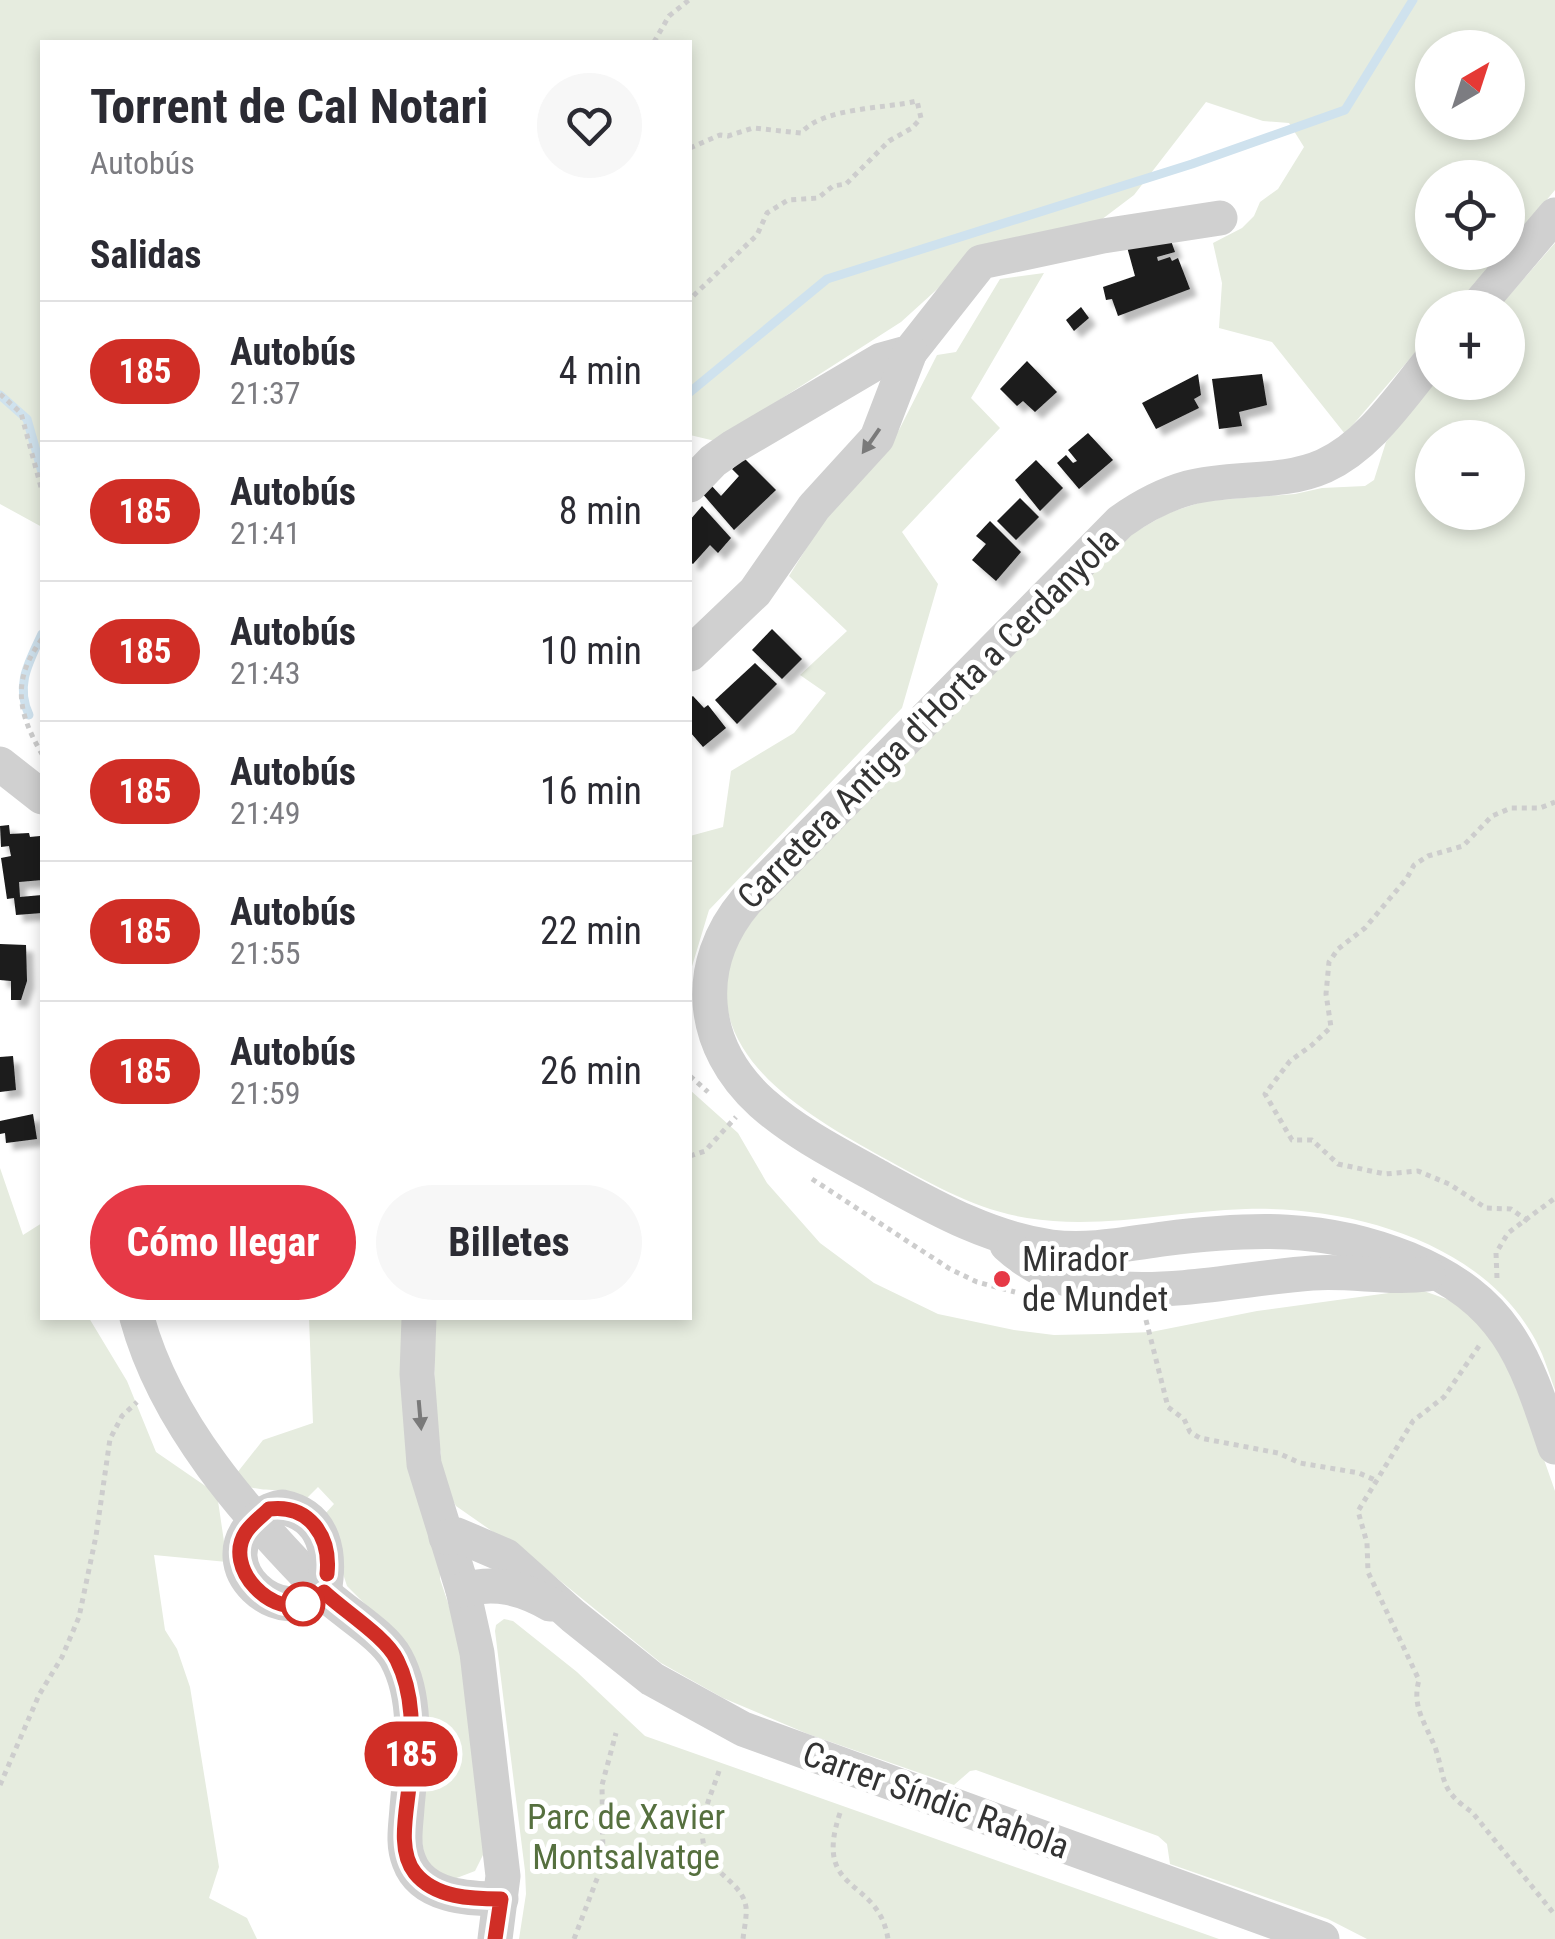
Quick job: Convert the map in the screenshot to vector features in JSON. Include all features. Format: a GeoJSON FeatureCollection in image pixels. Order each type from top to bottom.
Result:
{"type":"FeatureCollection","features":[{"type":"Feature","properties":{"kind":"street"},"geometry":{"type":"LineString","coordinates":[[1491,290],[1555,215]]}},
{"type":"Feature","properties":{"kind":"street"},"geometry":{"type":"LineString","coordinates":[[692,652],[754,592],[814,508],[877,438],[910,352],[981,262],[1103,236],[1220,218]]}},
{"type":"Feature","properties":{"kind":"street"},"geometry":{"type":"LineString","coordinates":[[692,483],[713,461],[734,447],[880,360],[910,352]]}},
{"type":"Feature","properties":{"kind":"street","name":"Carretera Antiga d'Horta a Cerdanyola"},"geometry":{"type":"LineString","coordinates":[[1415,379],[1366,438],[1326,465],[1289,477],[1192,487],[1165,496],[1120,522],[732,918],[722,936],[708,999],[730,1063],[759,1100],[814,1141],[936,1209],[995,1235],[1053,1248],[1089,1249],[1231,1231],[1292,1231],[1363,1244],[1437,1273],[1485,1307],[1522,1354],[1555,1447]]}},
{"type":"Feature","properties":{"kind":"street"},"geometry":{"type":"LineString","coordinates":[[0,764],[40,794]]}},
{"type":"Feature","properties":{"kind":"street"},"geometry":{"type":"LineString","coordinates":[[1207,1284],[1228,1259],[1258,1236],[1292,1231]]}},
{"type":"Feature","properties":{"kind":"street"},"geometry":{"type":"LineString","coordinates":[[995,1235],[1023,1260],[1060,1278],[1130,1290],[1315,1273],[1399,1278],[1437,1273]]}},
{"type":"Feature","properties":{"kind":"street"},"geometry":{"type":"LineString","coordinates":[[138,1320],[163,1387],[218,1472],[324,1592],[388,1647],[397,1660],[407,1686],[411,1714],[405,1836],[414,1872],[446,1893],[501,1899]]}},
{"type":"Feature","properties":{"kind":"street"},"geometry":{"type":"LineString","coordinates":[[419,1320],[417,1374],[424,1464],[463,1590],[477,1653],[500,1840],[501,1899],[495,1939]]}},
{"type":"Feature","properties":{"kind":"street"},"geometry":{"type":"LineString","coordinates":[[258,1520],[247,1530],[239,1552],[244,1574],[251,1584],[286,1604],[311,1603],[324,1592]]}},
{"type":"Feature","properties":{"kind":"street","name":"Carrer Síndic Rahola"},"geometry":{"type":"LineString","coordinates":[[446,1537],[457,1535],[506,1556],[652,1679],[706,1711],[756,1734],[1322,1939]]}},
{"type":"Feature","properties":{"kind":"street","name":"Carrer Síndic Rahola"},"geometry":{"type":"LineString","coordinates":[[463,1590],[479,1585],[508,1587],[573,1616]]}},
{"type":"Feature","properties":{"kind":"path"},"geometry":{"type":"LineString","coordinates":[[655,40],[668,16],[689,0]]}},
{"type":"Feature","properties":{"kind":"path"},"geometry":{"type":"LineString","coordinates":[[692,147],[708,138],[744,130],[800,133],[814,120],[855,111],[917,102],[921,108],[921,118],[912,128],[889,141],[846,184],[832,186],[818,198],[788,200],[767,213],[757,235],[692,297]]}},
{"type":"Feature","properties":{"kind":"path"},"geometry":{"type":"LineString","coordinates":[[0,394],[21,413],[40,484]]}},
{"type":"Feature","properties":{"kind":"path"},"geometry":{"type":"LineString","coordinates":[[40,643],[24,663],[20,698],[40,749]]}},
{"type":"Feature","properties":{"kind":"path"},"geometry":{"type":"LineString","coordinates":[[1528,1220],[1511,1209],[1486,1208],[1449,1184],[1418,1171],[1385,1174],[1338,1164],[1312,1140],[1292,1140],[1264,1094],[1290,1061],[1330,1027],[1326,994],[1330,962],[1338,949],[1364,928],[1414,865],[1428,856],[1463,846],[1492,816],[1511,808],[1540,808],[1555,802]]}},
{"type":"Feature","properties":{"kind":"path"},"geometry":{"type":"LineString","coordinates":[[692,1155],[705,1151],[736,1117]]}},
{"type":"Feature","properties":{"kind":"path"},"geometry":{"type":"LineString","coordinates":[[1555,1198],[1508,1233],[1496,1254],[1498,1281],[1485,1307],[1486,1327],[1481,1342],[1444,1398],[1413,1421],[1358,1512],[1367,1543],[1368,1572],[1419,1680],[1415,1694],[1418,1708],[1436,1751],[1439,1772],[1458,1802],[1472,1812],[1555,1915]]}},
{"type":"Feature","properties":{"kind":"path"},"geometry":{"type":"LineString","coordinates":[[1145,1314],[1168,1406],[1184,1419],[1190,1432],[1200,1438],[1278,1453],[1374,1480]]}},
{"type":"Feature","properties":{"kind":"path"},"geometry":{"type":"LineString","coordinates":[[0,1785],[38,1695],[75,1627],[96,1536],[110,1439],[122,1416],[138,1401]]}},
{"type":"Feature","properties":{"kind":"path"},"geometry":{"type":"LineString","coordinates":[[574,1939],[603,1863],[602,1786],[616,1733]]}},
{"type":"Feature","properties":{"kind":"path"},"geometry":{"type":"LineString","coordinates":[[719,1771],[704,1818],[703,1842],[712,1865],[743,1898],[743,1939]]}},
{"type":"Feature","properties":{"kind":"path"},"geometry":{"type":"LineString","coordinates":[[840,1813],[833,1833],[834,1866],[880,1912],[888,1939]]}},
{"type":"Feature","properties":{"kind":"green space"},"geometry":{"type":"Polygon","coordinates":[[[0,0],[1555,0],[1555,190],[1525,226],[1525,160],[1415,160],[1415,270],[1487,270],[1469,290],[1415,290],[1415,353],[1345,434],[1272,342],[1219,328],[1222,283],[1213,243],[1242,228],[1254,216],[1260,202],[1278,189],[1304,147],[1289,123],[1263,121],[1206,102],[1134,195],[1101,220],[976,254],[901,322],[715,441],[692,435],[692,40],[40,40],[40,526],[0,504],[0,0]]]}},
{"type":"Feature","properties":{"kind":"green space"},"geometry":{"type":"Polygon","coordinates":[[[1555,243],[1555,1390],[1536,1341],[1508,1302],[1478,1274],[1407,1235],[1367,1222],[1285,1210],[1219,1210],[1082,1222],[1027,1218],[988,1208],[853,1141],[793,1101],[744,1050],[730,1020],[726,987],[735,950],[759,911],[1130,535],[1168,513],[1205,501],[1365,486],[1374,480],[1386,442],[1420,400],[1525,400],[1525,290],[1514,290],[1555,243]]]}},
{"type":"Feature","properties":{"kind":"green space"},"geometry":{"type":"Polygon","coordinates":[[[1044,273],[971,398],[1000,428],[902,532],[938,584],[902,708],[709,910],[692,966],[692,835],[723,827],[731,771],[794,733],[826,693],[800,675],[847,631],[789,576],[829,512],[899,430],[937,355],[956,352],[1000,279],[1044,273]]]}},
{"type":"Feature","properties":{"kind":"green space"},"geometry":{"type":"Polygon","coordinates":[[[692,1092],[738,1133],[767,1183],[820,1243],[874,1283],[938,1314],[1054,1335],[1151,1332],[1257,1311],[1418,1289],[1455,1302],[1485,1327],[1521,1394],[1555,1491],[1555,1939],[1367,1939],[1328,1919],[1170,1864],[1167,1844],[1158,1836],[976,1770],[954,1785],[808,1734],[723,1698],[661,1663],[542,1566],[456,1506],[441,1479],[441,1453],[435,1433],[434,1320],[692,1320],[692,1092]]]}},
{"type":"Feature","properties":{"kind":"green space"},"geometry":{"type":"Polygon","coordinates":[[[0,1168],[23,1235],[40,1224],[40,1320],[90,1320],[127,1381],[156,1452],[217,1494],[227,1562],[154,1555],[165,1630],[177,1649],[190,1687],[219,1867],[209,1898],[247,1918],[257,1939],[0,1939],[0,1168]]]}},
{"type":"Feature","properties":{"kind":"green space"},"geometry":{"type":"Polygon","coordinates":[[[309,1320],[412,1320],[441,1559],[440,1579],[460,1639],[485,1851],[475,1871],[454,1879],[426,1868],[391,1630],[347,1586],[324,1515],[334,1504],[318,1487],[307,1498],[252,1487],[233,1478],[263,1440],[313,1423],[309,1320]]]}},
{"type":"Feature","properties":{"kind":"green space","name":"Parc de Xavier Montsalvatge"},"geometry":{"type":"Polygon","coordinates":[[[504,1619],[513,1621],[577,1672],[645,1736],[1219,1939],[519,1939],[526,1894],[525,1871],[495,1631],[504,1619]]]}},
{"type":"Feature","properties":{"kind":"building"},"geometry":{"type":"Polygon","coordinates":[[[1124,236],[1170,238],[1175,252],[1157,257],[1158,261],[1178,258],[1190,289],[1118,316],[1112,299],[1106,300],[1103,287],[1135,276],[1124,236]]]}},
{"type":"Feature","properties":{"kind":"building"},"geometry":{"type":"Polygon","coordinates":[[[1081,307],[1089,318],[1074,331],[1066,320],[1081,307]]]}},
{"type":"Feature","properties":{"kind":"building"},"geometry":{"type":"Polygon","coordinates":[[[1027,361],[1057,392],[1035,412],[1023,401],[1017,406],[1000,389],[1027,361]]]}},
{"type":"Feature","properties":{"kind":"building"},"geometry":{"type":"Polygon","coordinates":[[[1198,374],[1201,395],[1194,399],[1199,408],[1156,429],[1142,403],[1198,374]]]}},
{"type":"Feature","properties":{"kind":"building"},"geometry":{"type":"Polygon","coordinates":[[[1262,374],[1267,405],[1239,412],[1242,426],[1219,429],[1212,379],[1262,374]]]}},
{"type":"Feature","properties":{"kind":"building"},"geometry":{"type":"Polygon","coordinates":[[[1088,433],[1113,460],[1079,489],[1057,463],[1066,455],[1073,463],[1077,461],[1068,450],[1088,433]]]}},
{"type":"Feature","properties":{"kind":"building"},"geometry":{"type":"Polygon","coordinates":[[[744,458],[776,490],[734,530],[701,492],[710,484],[721,496],[739,476],[732,469],[744,458]]]}},
{"type":"Feature","properties":{"kind":"building"},"geometry":{"type":"Polygon","coordinates":[[[1036,460],[1063,488],[1040,511],[1015,480],[1036,460]]]}},
{"type":"Feature","properties":{"kind":"building"},"geometry":{"type":"Polygon","coordinates":[[[1020,498],[1039,517],[1016,540],[997,521],[1020,498]]]}},
{"type":"Feature","properties":{"kind":"building"},"geometry":{"type":"Polygon","coordinates":[[[702,506],[731,538],[718,553],[710,545],[693,564],[692,563],[692,518],[702,506]]]}},
{"type":"Feature","properties":{"kind":"building"},"geometry":{"type":"Polygon","coordinates":[[[990,521],[1021,552],[996,581],[972,560],[986,544],[976,536],[990,521]]]}},
{"type":"Feature","properties":{"kind":"building"},"geometry":{"type":"Polygon","coordinates":[[[772,629],[802,659],[782,679],[752,650],[772,629]]]}},
{"type":"Feature","properties":{"kind":"building"},"geometry":{"type":"Polygon","coordinates":[[[755,663],[777,684],[737,724],[715,700],[755,663]]]}},
{"type":"Feature","properties":{"kind":"building"},"geometry":{"type":"Polygon","coordinates":[[[692,697],[704,708],[708,705],[726,728],[703,747],[692,734],[692,697]]]}},
{"type":"Feature","properties":{"kind":"building"},"geometry":{"type":"Polygon","coordinates":[[[9,825],[10,834],[40,836],[40,880],[19,882],[20,897],[40,895],[40,913],[16,915],[14,898],[7,899],[1,858],[11,856],[9,846],[1,847],[0,826],[9,825]]]}},
{"type":"Feature","properties":{"kind":"building"},"geometry":{"type":"Polygon","coordinates":[[[0,944],[26,945],[27,981],[21,1000],[11,1000],[11,981],[0,980],[0,944]]]}},
{"type":"Feature","properties":{"kind":"building"},"geometry":{"type":"Polygon","coordinates":[[[13,1056],[16,1090],[0,1092],[0,1057],[13,1056]]]}},
{"type":"Feature","properties":{"kind":"building"},"geometry":{"type":"Polygon","coordinates":[[[33,1114],[37,1139],[6,1143],[5,1133],[0,1134],[0,1121],[33,1114]]]}},
{"type":"Feature","properties":{"kind":"waterway"},"geometry":{"type":"LineString","coordinates":[[692,390],[827,279],[1192,164],[1345,110],[1413,0]]}},
{"type":"Feature","properties":{"kind":"waterway"},"geometry":{"type":"LineString","coordinates":[[0,395],[27,419],[40,465]]}},
{"type":"Feature","properties":{"kind":"waterway"},"geometry":{"type":"LineString","coordinates":[[29,715],[24,684],[40,638]]}},
{"type":"Feature","properties":{"kind":"bus line","name":"185"},"geometry":{"type":"LineString","coordinates":[[327,1574],[327,1548],[316,1525],[306,1516],[295,1510],[269,1509],[247,1530],[239,1552],[241,1564],[244,1574],[261,1593],[298,1605],[311,1603],[324,1592],[393,1652],[410,1700],[405,1836],[408,1860],[414,1872],[434,1888],[462,1897],[501,1899],[495,1939]]}},
{"type":"Feature","properties":{"kind":"place","name":"Mirador de Mundet"},"geometry":{"type":"Point","coordinates":[1002,1279]}}]}
